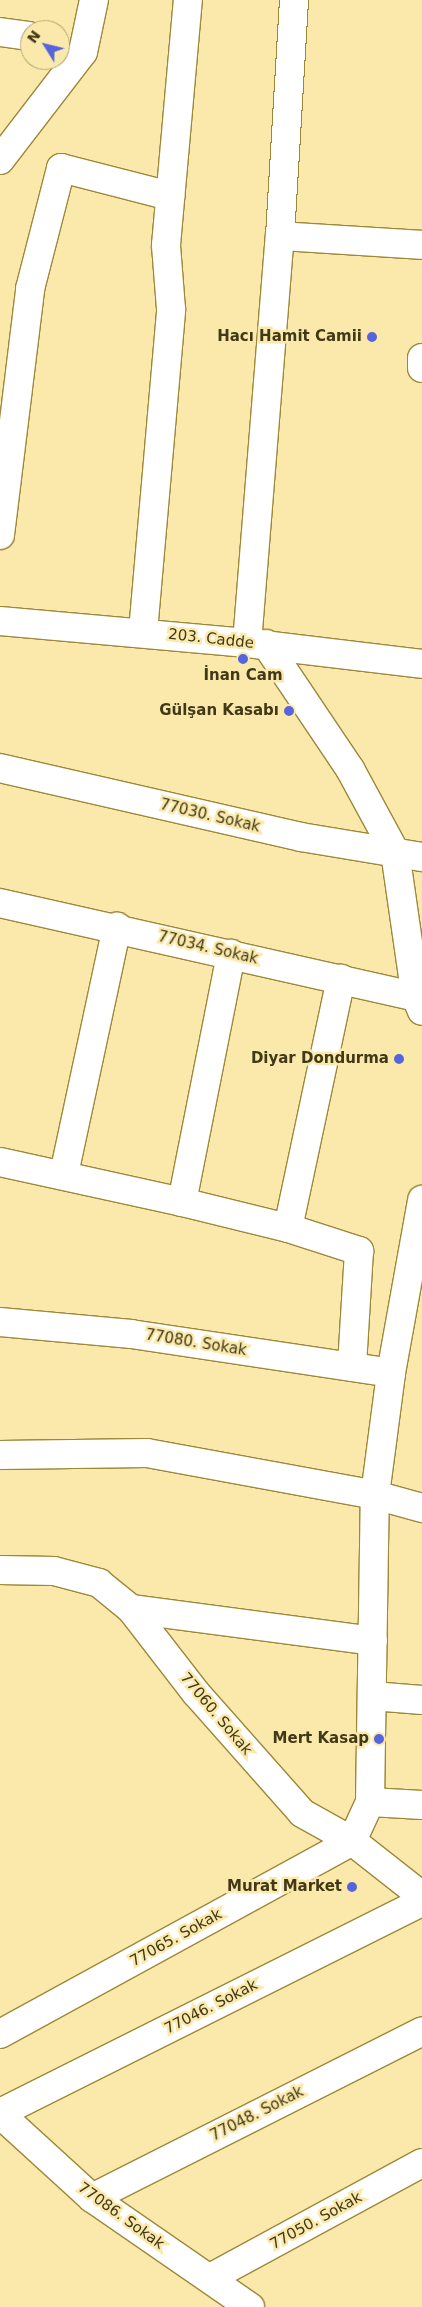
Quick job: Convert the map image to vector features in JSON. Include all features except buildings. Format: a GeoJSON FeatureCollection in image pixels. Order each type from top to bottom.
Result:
{"type":"FeatureCollection","features":[{"type":"Feature","properties":{"kind":"street"},"geometry":{"type":"LineString","coordinates":[[0,160],[71,48],[94,0]]}},
{"type":"Feature","properties":{"kind":"street"},"geometry":{"type":"LineString","coordinates":[[143,632],[171,309],[166,245],[188,0]]}},
{"type":"Feature","properties":{"kind":"street"},"geometry":{"type":"LineString","coordinates":[[294,0],[257,644],[350,769],[395,852],[419,1004]]}},
{"type":"Feature","properties":{"kind":"street"},"geometry":{"type":"LineString","coordinates":[[0,32],[20,35]]}},
{"type":"Feature","properties":{"kind":"street"},"geometry":{"type":"LineString","coordinates":[[0,535],[30,289],[61,168],[170,196]]}},
{"type":"Feature","properties":{"kind":"street"},"geometry":{"type":"LineString","coordinates":[[280,236],[422,245]]}},
{"type":"Feature","properties":{"kind":"street"},"geometry":{"type":"LineString","coordinates":[[422,358],[422,368]]}},
{"type":"Feature","properties":{"kind":"street","name":"203. Cadde"},"geometry":{"type":"LineString","coordinates":[[0,621],[143,632],[422,664]]}},
{"type":"Feature","properties":{"kind":"street","name":"77030. Sokak"},"geometry":{"type":"LineString","coordinates":[[0,768],[301,836],[422,857]]}},
{"type":"Feature","properties":{"kind":"street","name":"77034. Sokak"},"geometry":{"type":"LineString","coordinates":[[0,903],[117,927],[341,979],[419,1004]]}},
{"type":"Feature","properties":{"kind":"street"},"geometry":{"type":"LineString","coordinates":[[64,1174],[117,927]]}},
{"type":"Feature","properties":{"kind":"street"},"geometry":{"type":"LineString","coordinates":[[182,1202],[231,954]]}},
{"type":"Feature","properties":{"kind":"street"},"geometry":{"type":"LineString","coordinates":[[288,1228],[341,979]]}},
{"type":"Feature","properties":{"kind":"street"},"geometry":{"type":"LineString","coordinates":[[0,1162],[64,1174],[288,1228],[359,1251],[352,1367]]}},
{"type":"Feature","properties":{"kind":"street"},"geometry":{"type":"LineString","coordinates":[[352,1842],[370,1802],[375,1495],[391,1373],[422,1200]]}},
{"type":"Feature","properties":{"kind":"street","name":"77080. Sokak"},"geometry":{"type":"LineString","coordinates":[[0,1322],[131,1334],[391,1373]]}},
{"type":"Feature","properties":{"kind":"street"},"geometry":{"type":"LineString","coordinates":[[0,1455],[147,1453],[375,1495],[422,1508]]}},
{"type":"Feature","properties":{"kind":"street","name":"77060. Sokak"},"geometry":{"type":"LineString","coordinates":[[0,1570],[54,1571],[98,1583],[130,1609],[196,1693],[302,1814],[352,1842],[422,1896]]}},
{"type":"Feature","properties":{"kind":"street"},"geometry":{"type":"LineString","coordinates":[[130,1609],[372,1641]]}},
{"type":"Feature","properties":{"kind":"street"},"geometry":{"type":"LineString","coordinates":[[372,1696],[422,1700]]}},
{"type":"Feature","properties":{"kind":"street"},"geometry":{"type":"LineString","coordinates":[[370,1802],[422,1805]]}},
{"type":"Feature","properties":{"kind":"street","name":"77065. Sokak"},"geometry":{"type":"LineString","coordinates":[[0,2034],[352,1842]]}},
{"type":"Feature","properties":{"kind":"street","name":"77046. Sokak"},"geometry":{"type":"LineString","coordinates":[[0,2114],[422,1902]]}},
{"type":"Feature","properties":{"kind":"street","name":"77048. Sokak"},"geometry":{"type":"LineString","coordinates":[[92,2198],[422,2031]]}},
{"type":"Feature","properties":{"kind":"street","name":"77086. Sokak"},"geometry":{"type":"LineString","coordinates":[[0,2114],[92,2198],[250,2307]]}},
{"type":"Feature","properties":{"kind":"street","name":"77050. Sokak"},"geometry":{"type":"LineString","coordinates":[[210,2278],[422,2163]]}},
{"type":"Feature","properties":{"kind":"place","name":"Hacı Hamit Camii"},"geometry":{"type":"Point","coordinates":[372,337]}},
{"type":"Feature","properties":{"kind":"place","name":"İnan Cam"},"geometry":{"type":"Point","coordinates":[243,659]}},
{"type":"Feature","properties":{"kind":"place","name":"Gülşan Kasabı"},"geometry":{"type":"Point","coordinates":[289,711]}},
{"type":"Feature","properties":{"kind":"place","name":"Diyar Dondurma"},"geometry":{"type":"Point","coordinates":[399,1059]}},
{"type":"Feature","properties":{"kind":"place","name":"Mert Kasap"},"geometry":{"type":"Point","coordinates":[379,1739]}},
{"type":"Feature","properties":{"kind":"place","name":"Murat Market"},"geometry":{"type":"Point","coordinates":[352,1887]}}]}
